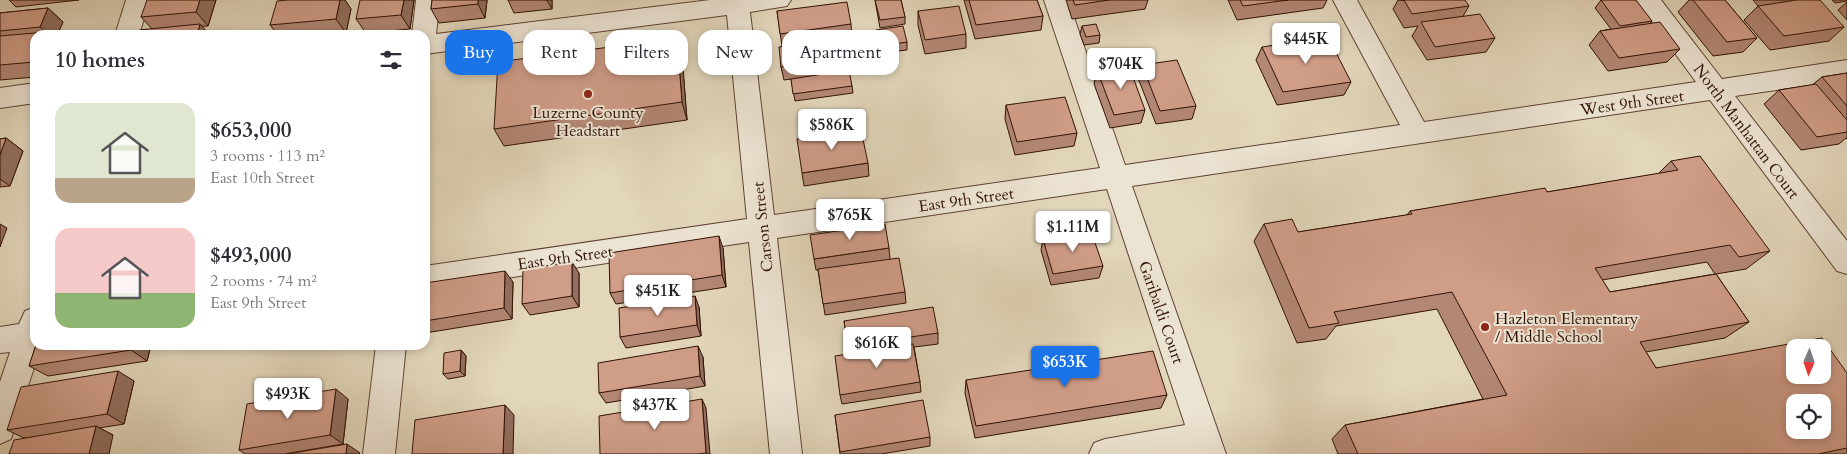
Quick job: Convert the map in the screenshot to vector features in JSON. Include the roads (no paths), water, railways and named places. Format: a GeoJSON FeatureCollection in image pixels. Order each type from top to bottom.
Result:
{"type":"FeatureCollection","features":[{"type":"Feature","properties":{"kind":"street"},"geometry":{"type":"LineString","coordinates":[[129,30],[138,0]]}},
{"type":"Feature","properties":{"kind":"street"},"geometry":{"type":"LineString","coordinates":[[425,30],[428,0]]}},
{"type":"Feature","properties":{"kind":"street"},"geometry":{"type":"LineString","coordinates":[[430,43],[737,3],[779,0]]}},
{"type":"Feature","properties":{"kind":"street","name":"Garibaldi Court"},"geometry":{"type":"LineString","coordinates":[[1056,0],[1207,446]]}},
{"type":"Feature","properties":{"kind":"street"},"geometry":{"type":"LineString","coordinates":[[1345,0],[1417,133]]}},
{"type":"Feature","properties":{"kind":"street","name":"North Manhattan Court"},"geometry":{"type":"LineString","coordinates":[[1648,0],[1847,262]]}},
{"type":"Feature","properties":{"kind":"street","name":"Carson Street"},"geometry":{"type":"LineString","coordinates":[[737,3],[786,454]]}},
{"type":"Feature","properties":{"kind":"street","name":"West 9th Street"},"geometry":{"type":"LineString","coordinates":[[1417,133],[1847,70]]}},
{"type":"Feature","properties":{"kind":"street"},"geometry":{"type":"LineString","coordinates":[[0,98],[30,94]]}},
{"type":"Feature","properties":{"kind":"street","name":"East 9th Street"},"geometry":{"type":"LineString","coordinates":[[430,277],[1417,133]]}},
{"type":"Feature","properties":{"kind":"street"},"geometry":{"type":"LineString","coordinates":[[0,340],[30,331]]}},
{"type":"Feature","properties":{"kind":"street"},"geometry":{"type":"LineString","coordinates":[[0,429],[30,339]]}},
{"type":"Feature","properties":{"kind":"street"},"geometry":{"type":"LineString","coordinates":[[379,454],[391,350]]}},
{"type":"Feature","properties":{"kind":"street"},"geometry":{"type":"LineString","coordinates":[[1105,454],[1207,446]]}},
{"type":"Feature","properties":{"kind":"place","name":"Luzerne County Headstart"},"geometry":{"type":"Point","coordinates":[588,94]}},
{"type":"Feature","properties":{"kind":"place","name":"Hazleton Elementary / Middle School"},"geometry":{"type":"Point","coordinates":[1485,327]}}]}
